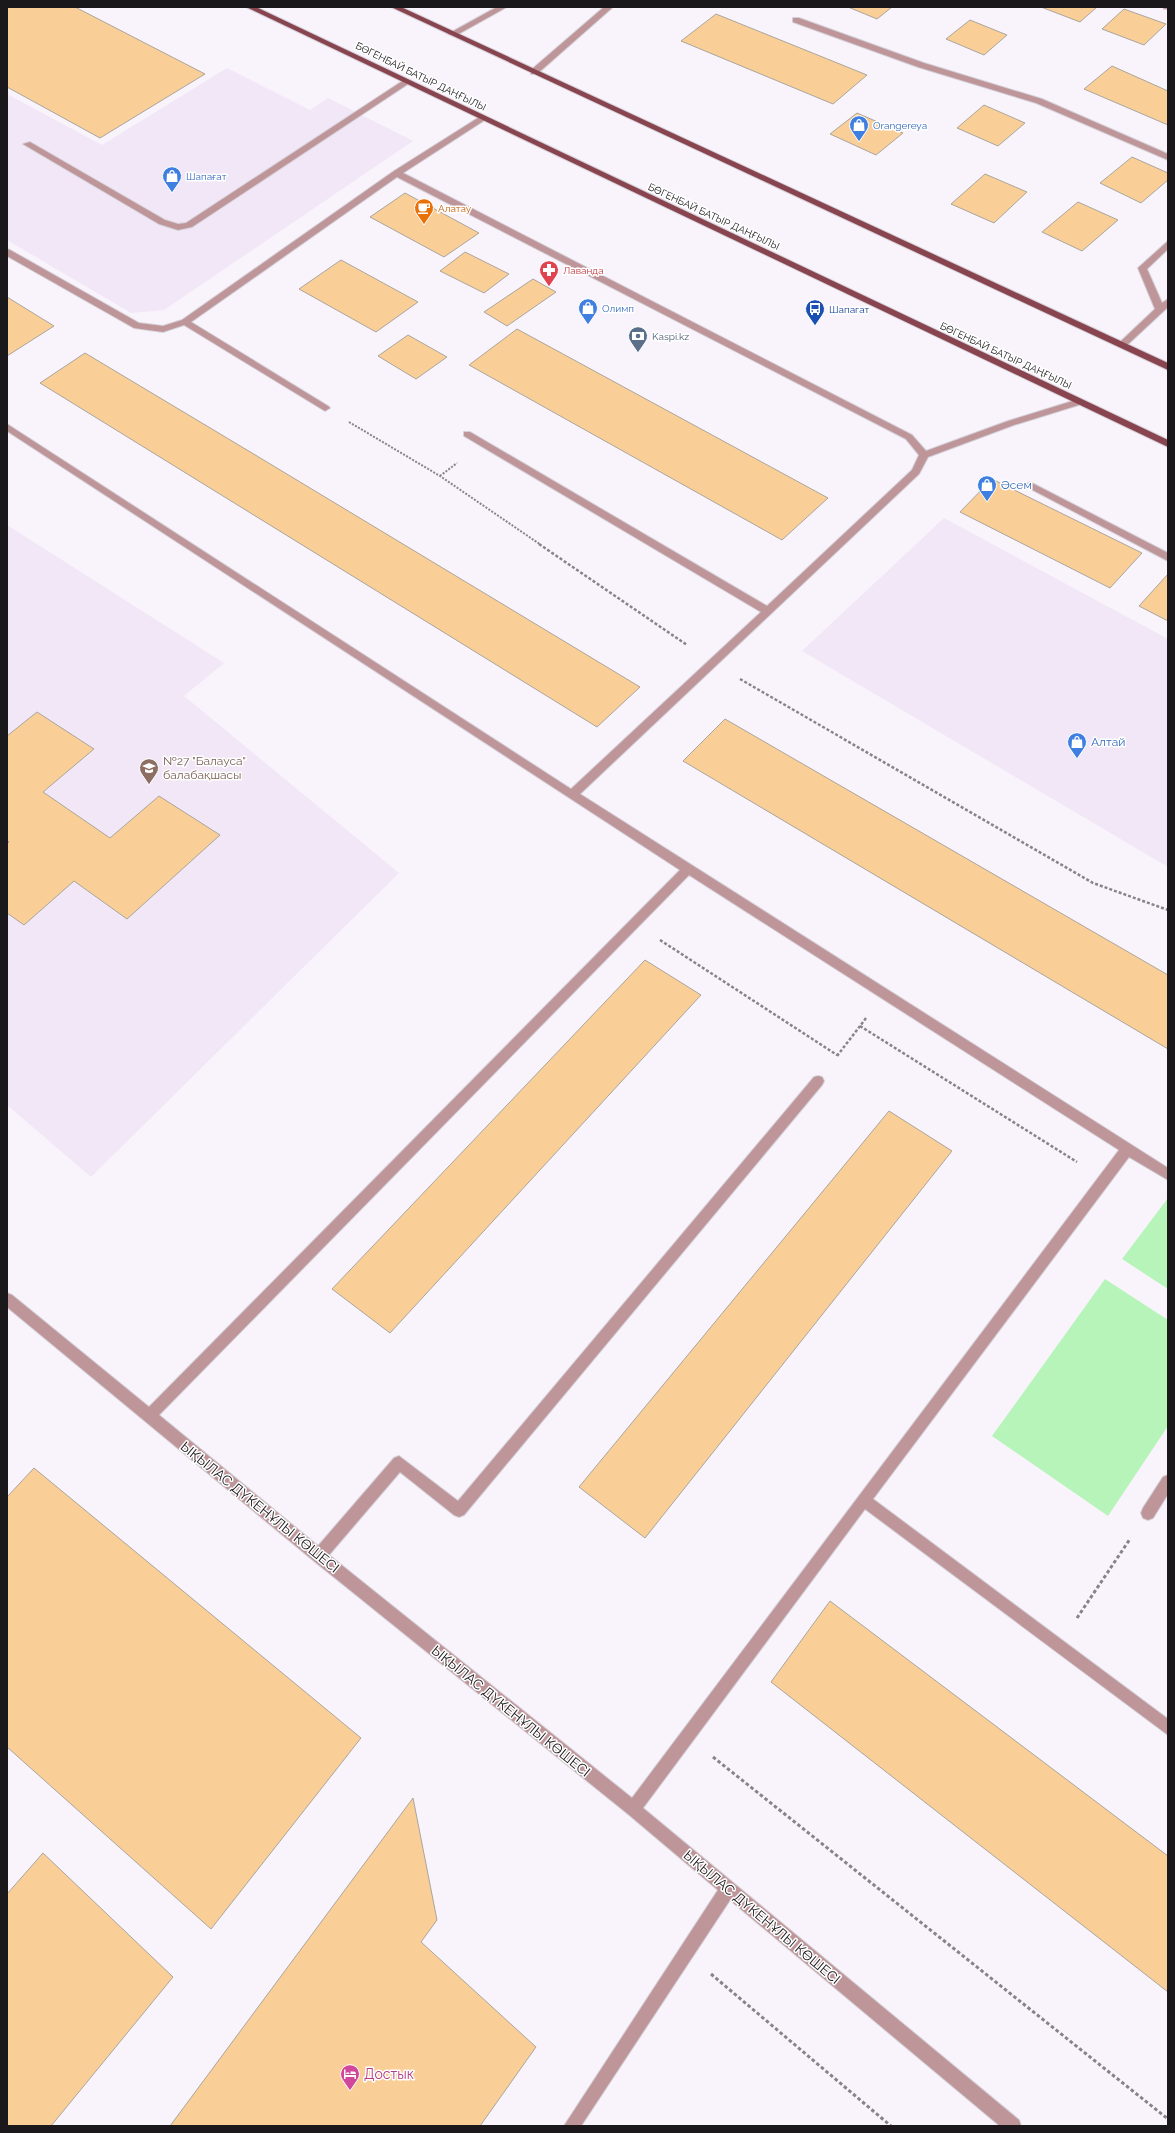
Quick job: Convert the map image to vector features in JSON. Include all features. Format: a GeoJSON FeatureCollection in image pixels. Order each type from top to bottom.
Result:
{"type":"FeatureCollection","features":[{"type":"Feature","properties":{"kind":"main road","name":"БӨГЕНБАЙ БАТЫР ДАҢҒЫЛЫ"},"geometry":{"type":"LineString","coordinates":[[250,7],[1168,444]]}},
{"type":"Feature","properties":{"kind":"main road"},"geometry":{"type":"LineString","coordinates":[[395,7],[1168,366]]}},
{"type":"Feature","properties":{"kind":"street"},"geometry":{"type":"LineString","coordinates":[[452,34],[503,7]]}},
{"type":"Feature","properties":{"kind":"street"},"geometry":{"type":"LineString","coordinates":[[534,72],[609,7]]}},
{"type":"Feature","properties":{"kind":"street"},"geometry":{"type":"LineString","coordinates":[[796,20],[921,65],[1039,101],[1168,157]]}},
{"type":"Feature","properties":{"kind":"street"},"geometry":{"type":"LineString","coordinates":[[27,144],[162,222],[178,227],[189,225],[407,82]]}},
{"type":"Feature","properties":{"kind":"street"},"geometry":{"type":"LineString","coordinates":[[7,252],[138,326],[163,329],[185,322],[397,173],[484,118]]}},
{"type":"Feature","properties":{"kind":"street"},"geometry":{"type":"LineString","coordinates":[[397,173],[909,437],[924,455]]}},
{"type":"Feature","properties":{"kind":"street"},"geometry":{"type":"LineString","coordinates":[[1160,310],[1142,268],[1168,244]]}},
{"type":"Feature","properties":{"kind":"street"},"geometry":{"type":"LineString","coordinates":[[1122,345],[1168,302]]}},
{"type":"Feature","properties":{"kind":"street"},"geometry":{"type":"LineString","coordinates":[[185,322],[325,408]]}},
{"type":"Feature","properties":{"kind":"street"},"geometry":{"type":"LineString","coordinates":[[572,796],[916,472],[924,455],[1011,423],[1079,402]]}},
{"type":"Feature","properties":{"kind":"street"},"geometry":{"type":"LineString","coordinates":[[7,427],[572,796],[1168,1175]]}},
{"type":"Feature","properties":{"kind":"street"},"geometry":{"type":"LineString","coordinates":[[466,434],[768,611]]}},
{"type":"Feature","properties":{"kind":"street"},"geometry":{"type":"LineString","coordinates":[[1030,484],[1168,557]]}},
{"type":"Feature","properties":{"kind":"street"},"geometry":{"type":"LineString","coordinates":[[150,1416],[688,869]]}},
{"type":"Feature","properties":{"kind":"street"},"geometry":{"type":"LineString","coordinates":[[319,1556],[399,1463],[459,1510],[818,1081]]}},
{"type":"Feature","properties":{"kind":"street"},"geometry":{"type":"LineString","coordinates":[[633,1809],[1127,1149]]}},
{"type":"Feature","properties":{"kind":"street","name":"ЫҚЫЛАС ДҮКЕНҰЛЫ КӨШЕСІ"},"geometry":{"type":"LineString","coordinates":[[7,1299],[319,1556],[633,1809],[1013,2126]]}},
{"type":"Feature","properties":{"kind":"street"},"geometry":{"type":"LineString","coordinates":[[1148,1513],[1168,1482]]}},
{"type":"Feature","properties":{"kind":"street"},"geometry":{"type":"LineString","coordinates":[[864,1500],[1168,1728]]}},
{"type":"Feature","properties":{"kind":"street"},"geometry":{"type":"LineString","coordinates":[[572,2126],[728,1889]]}},
{"type":"Feature","properties":{"kind":"path"},"geometry":{"type":"LineString","coordinates":[[635,923],[837,1055]]}},
{"type":"Feature","properties":{"kind":"path"},"geometry":{"type":"LineString","coordinates":[[818,1081],[837,1055],[886,995]]}},
{"type":"Feature","properties":{"kind":"path"},"geometry":{"type":"LineString","coordinates":[[860,1026],[1104,1180]]}},
{"type":"Feature","properties":{"kind":"path"},"geometry":{"type":"LineString","coordinates":[[1059,1645],[1148,1513]]}},
{"type":"Feature","properties":{"kind":"path"},"geometry":{"type":"LineString","coordinates":[[687,1736],[1168,2119]]}},
{"type":"Feature","properties":{"kind":"path"},"geometry":{"type":"LineString","coordinates":[[686,1953],[891,2126]]}},
{"type":"Feature","properties":{"kind":"shaded area","name":"Шапағат"},"geometry":{"type":"Polygon","coordinates":[[[227,68],[310,110],[328,98],[413,141],[164,310],[131,313],[7,240],[7,94],[102,145],[227,68]]]}},
{"type":"Feature","properties":{"kind":"shaded area","name":"Алтай"},"geometry":{"type":"Polygon","coordinates":[[[944,518],[1168,639],[1168,867],[802,651],[944,518]]]}},
{"type":"Feature","properties":{"kind":"shaded area","name":"№27 \"Балауса\" балабақшасы"},"geometry":{"type":"Polygon","coordinates":[[[7,525],[224,663],[184,696],[399,873],[91,1177],[7,1105],[7,525]]]}},
{"type":"Feature","properties":{"kind":"green space"},"geometry":{"type":"Polygon","coordinates":[[[1168,1198],[1168,1289],[1122,1259],[1168,1198]]]}},
{"type":"Feature","properties":{"kind":"green space"},"geometry":{"type":"Polygon","coordinates":[[[1105,1279],[1168,1320],[1168,1426],[1108,1516],[992,1436],[1105,1279]]]}},
{"type":"Feature","properties":{"kind":"building"},"geometry":{"type":"Polygon","coordinates":[[[7,7],[75,7],[205,74],[100,138],[7,87],[7,7]]]}},
{"type":"Feature","properties":{"kind":"building"},"geometry":{"type":"Polygon","coordinates":[[[848,7],[892,7],[877,19],[848,7]]]}},
{"type":"Feature","properties":{"kind":"building"},"geometry":{"type":"Polygon","coordinates":[[[1041,7],[1097,7],[1080,22],[1041,7]]]}},
{"type":"Feature","properties":{"kind":"building"},"geometry":{"type":"Polygon","coordinates":[[[1124,9],[1166,24],[1144,45],[1102,29],[1124,9]]]}},
{"type":"Feature","properties":{"kind":"building"},"geometry":{"type":"Polygon","coordinates":[[[716,14],[867,75],[833,104],[681,41],[716,14]]]}},
{"type":"Feature","properties":{"kind":"building"},"geometry":{"type":"Polygon","coordinates":[[[970,20],[1007,35],[984,55],[946,39],[970,20]]]}},
{"type":"Feature","properties":{"kind":"building"},"geometry":{"type":"Polygon","coordinates":[[[1112,66],[1168,91],[1168,125],[1084,89],[1112,66]]]}},
{"type":"Feature","properties":{"kind":"building"},"geometry":{"type":"Polygon","coordinates":[[[984,105],[1025,123],[998,146],[957,128],[984,105]]]}},
{"type":"Feature","properties":{"kind":"building"},"geometry":{"type":"Polygon","coordinates":[[[857,113],[903,133],[876,155],[830,134],[857,113]]]}},
{"type":"Feature","properties":{"kind":"building"},"geometry":{"type":"Polygon","coordinates":[[[1132,157],[1168,173],[1168,180],[1141,203],[1100,183],[1132,157]]]}},
{"type":"Feature","properties":{"kind":"building"},"geometry":{"type":"Polygon","coordinates":[[[985,174],[1027,192],[994,223],[951,204],[985,174]]]}},
{"type":"Feature","properties":{"kind":"building","name":"Алатау"},"geometry":{"type":"Polygon","coordinates":[[[405,193],[479,233],[444,257],[370,217],[405,193]]]}},
{"type":"Feature","properties":{"kind":"building"},"geometry":{"type":"Polygon","coordinates":[[[1078,202],[1118,220],[1082,251],[1042,232],[1078,202]]]}},
{"type":"Feature","properties":{"kind":"building"},"geometry":{"type":"Polygon","coordinates":[[[465,252],[509,274],[484,293],[440,271],[465,252]]]}},
{"type":"Feature","properties":{"kind":"building"},"geometry":{"type":"Polygon","coordinates":[[[341,260],[418,302],[376,332],[299,289],[341,260]]]}},
{"type":"Feature","properties":{"kind":"building"},"geometry":{"type":"Polygon","coordinates":[[[533,279],[556,292],[507,326],[484,312],[533,279]]]}},
{"type":"Feature","properties":{"kind":"building"},"geometry":{"type":"Polygon","coordinates":[[[7,297],[54,326],[7,356],[7,297]]]}},
{"type":"Feature","properties":{"kind":"building"},"geometry":{"type":"Polygon","coordinates":[[[517,329],[828,498],[782,540],[469,365],[517,329]]]}},
{"type":"Feature","properties":{"kind":"building"},"geometry":{"type":"Polygon","coordinates":[[[408,335],[447,357],[416,379],[378,356],[408,335]]]}},
{"type":"Feature","properties":{"kind":"building"},"geometry":{"type":"Polygon","coordinates":[[[85,353],[640,687],[597,727],[40,383],[85,353]]]}},
{"type":"Feature","properties":{"kind":"building"},"geometry":{"type":"Polygon","coordinates":[[[992,479],[1142,553],[1110,588],[960,512],[992,479]]]}},
{"type":"Feature","properties":{"kind":"building"},"geometry":{"type":"Polygon","coordinates":[[[1168,574],[1168,621],[1139,606],[1168,574]]]}},
{"type":"Feature","properties":{"kind":"building"},"geometry":{"type":"Polygon","coordinates":[[[37,712],[94,749],[43,792],[110,838],[159,796],[220,835],[127,919],[74,881],[24,925],[7,913],[7,844],[9,842],[7,840],[7,736],[37,712]]]}},
{"type":"Feature","properties":{"kind":"building"},"geometry":{"type":"Polygon","coordinates":[[[725,719],[1168,975],[1168,1049],[683,761],[725,719]]]}},
{"type":"Feature","properties":{"kind":"building"},"geometry":{"type":"Polygon","coordinates":[[[645,960],[701,995],[390,1333],[332,1289],[645,960]]]}},
{"type":"Feature","properties":{"kind":"building"},"geometry":{"type":"Polygon","coordinates":[[[889,1111],[952,1151],[645,1538],[579,1487],[889,1111]]]}},
{"type":"Feature","properties":{"kind":"building"},"geometry":{"type":"Polygon","coordinates":[[[34,1468],[361,1738],[211,1929],[7,1747],[7,1497],[34,1468]]]}},
{"type":"Feature","properties":{"kind":"building"},"geometry":{"type":"Polygon","coordinates":[[[830,1601],[1168,1856],[1168,1992],[771,1682],[830,1601]]]}},
{"type":"Feature","properties":{"kind":"building"},"geometry":{"type":"Polygon","coordinates":[[[413,1798],[437,1920],[421,1942],[536,2047],[480,2126],[170,2126],[413,1798]]]}},
{"type":"Feature","properties":{"kind":"building"},"geometry":{"type":"Polygon","coordinates":[[[43,1853],[173,1977],[51,2126],[7,2126],[7,1894],[43,1853]]]}},
{"type":"Feature","properties":{"kind":"place","name":"Orangereya"},"geometry":{"type":"Point","coordinates":[859,142]}},
{"type":"Feature","properties":{"kind":"place","name":"Шапағат"},"geometry":{"type":"Point","coordinates":[172,193]}},
{"type":"Feature","properties":{"kind":"place","name":"Алатау"},"geometry":{"type":"Point","coordinates":[424,225]}},
{"type":"Feature","properties":{"kind":"place","name":"Лаванда"},"geometry":{"type":"Point","coordinates":[549,287]}},
{"type":"Feature","properties":{"kind":"place","name":"Олимп"},"geometry":{"type":"Point","coordinates":[588,325]}},
{"type":"Feature","properties":{"kind":"place","name":"Шапагат"},"geometry":{"type":"Point","coordinates":[815,326]}},
{"type":"Feature","properties":{"kind":"place","name":"Kaspi.kz"},"geometry":{"type":"Point","coordinates":[638,353]}},
{"type":"Feature","properties":{"kind":"place","name":"Әсем"},"geometry":{"type":"Point","coordinates":[987,502]}},
{"type":"Feature","properties":{"kind":"place","name":"Алтай"},"geometry":{"type":"Point","coordinates":[1077,759]}},
{"type":"Feature","properties":{"kind":"place","name":"№27 \"Балауса\" балабақшасы"},"geometry":{"type":"Point","coordinates":[149,785]}},
{"type":"Feature","properties":{"kind":"place","name":"Достык"},"geometry":{"type":"Point","coordinates":[350,2091]}}]}
